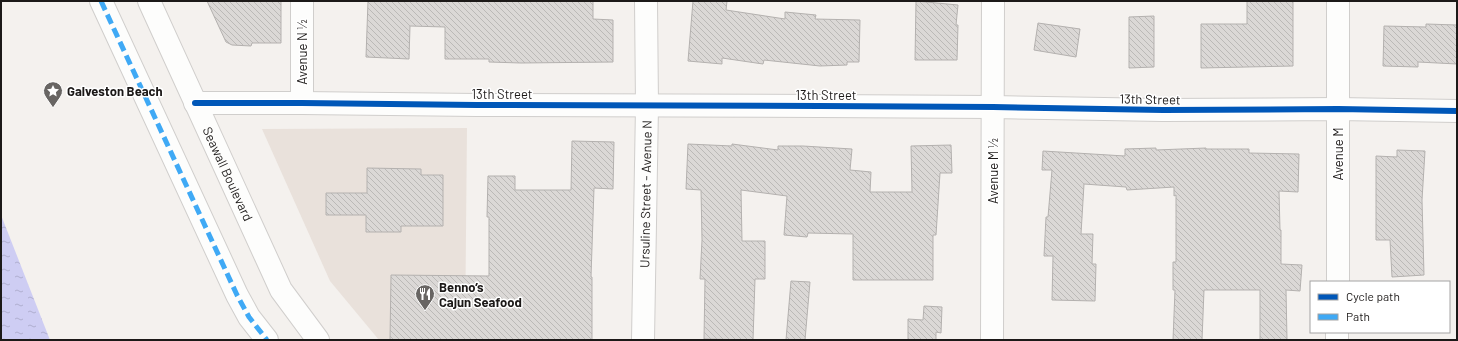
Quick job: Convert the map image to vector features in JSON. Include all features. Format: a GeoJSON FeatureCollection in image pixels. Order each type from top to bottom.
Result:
{"type":"FeatureCollection","features":[{"type":"Feature","properties":{"kind":"street"},"geometry":{"type":"LineString","coordinates":[[101,1],[237,295],[249,317],[266,340]]}},
{"type":"Feature","properties":{"kind":"street","name":"Seawall Boulevard"},"geometry":{"type":"LineString","coordinates":[[149,1],[281,290],[318,340]]}},
{"type":"Feature","properties":{"kind":"street","name":"Avenue N ½"},"geometry":{"type":"LineString","coordinates":[[302,1],[302,102]]}},
{"type":"Feature","properties":{"kind":"street","name":"Ursuline Street - Avenue N"},"geometry":{"type":"LineString","coordinates":[[643,340],[647,106],[646,1]]}},
{"type":"Feature","properties":{"kind":"street","name":"Avenue M ½"},"geometry":{"type":"LineString","coordinates":[[992,340],[993,1]]}},
{"type":"Feature","properties":{"kind":"street","name":"Avenue M"},"geometry":{"type":"LineString","coordinates":[[1338,1],[1338,281]]}},
{"type":"Feature","properties":{"kind":"street","name":"13th Street"},"geometry":{"type":"LineString","coordinates":[[195,103],[302,102],[477,105],[993,107],[1164,110],[1457,110]]}},
{"type":"Feature","properties":{"kind":"shaded area"},"geometry":{"type":"Polygon","coordinates":[[[467,128],[465,340],[379,340],[330,281],[262,129],[467,128]]]}},
{"type":"Feature","properties":{"kind":"water"},"geometry":{"type":"Polygon","coordinates":[[[1,215],[50,340],[1,340],[1,215]]]}},
{"type":"Feature","properties":{"kind":"building"},"geometry":{"type":"Polygon","coordinates":[[[207,1],[281,1],[281,43],[252,43],[251,46],[232,45],[226,42],[207,1]]]}},
{"type":"Feature","properties":{"kind":"building"},"geometry":{"type":"Polygon","coordinates":[[[368,1],[593,1],[593,19],[613,20],[613,62],[521,63],[489,62],[489,59],[445,59],[445,27],[410,26],[409,59],[366,57],[368,1]]]}},
{"type":"Feature","properties":{"kind":"building"},"geometry":{"type":"Polygon","coordinates":[[[693,1],[727,1],[726,10],[785,19],[785,12],[816,15],[815,19],[860,20],[859,62],[847,62],[847,65],[820,66],[764,60],[763,64],[722,58],[722,64],[688,61],[693,1]]]}},
{"type":"Feature","properties":{"kind":"building"},"geometry":{"type":"Polygon","coordinates":[[[916,1],[958,5],[956,25],[958,25],[957,60],[915,60],[916,1]]]}},
{"type":"Feature","properties":{"kind":"building"},"geometry":{"type":"Polygon","coordinates":[[[1247,1],[1293,1],[1293,66],[1201,68],[1201,24],[1247,24],[1247,1]]]}},
{"type":"Feature","properties":{"kind":"building"},"geometry":{"type":"Polygon","coordinates":[[[1154,16],[1154,67],[1129,68],[1129,17],[1154,16]]]}},
{"type":"Feature","properties":{"kind":"building"},"geometry":{"type":"Polygon","coordinates":[[[1038,23],[1080,29],[1076,57],[1034,50],[1038,23]]]}},
{"type":"Feature","properties":{"kind":"building"},"geometry":{"type":"Polygon","coordinates":[[[1426,24],[1457,25],[1457,64],[1418,62],[1418,67],[1383,66],[1384,26],[1426,27],[1426,24]]]}},
{"type":"Feature","properties":{"kind":"building"},"geometry":{"type":"Polygon","coordinates":[[[572,141],[614,142],[613,189],[594,188],[591,277],[592,340],[390,340],[391,275],[489,276],[489,217],[487,217],[488,176],[515,176],[515,190],[571,190],[572,141]]]}},
{"type":"Feature","properties":{"kind":"building"},"geometry":{"type":"Polygon","coordinates":[[[688,144],[732,146],[732,144],[778,150],[778,146],[852,149],[850,170],[871,172],[870,192],[912,192],[911,146],[951,145],[952,173],[940,173],[936,235],[933,235],[933,280],[853,280],[853,234],[808,233],[807,237],[784,235],[787,196],[741,190],[742,241],[765,241],[765,279],[755,279],[753,340],[704,339],[705,279],[700,279],[702,240],[701,190],[686,189],[688,144]]]}},
{"type":"Feature","properties":{"kind":"building"},"geometry":{"type":"Polygon","coordinates":[[[1156,148],[1156,150],[1206,148],[1249,149],[1249,153],[1299,154],[1298,192],[1279,191],[1281,264],[1302,265],[1300,291],[1286,290],[1287,340],[1260,340],[1260,290],[1204,290],[1202,340],[1173,340],[1175,290],[1173,290],[1173,262],[1176,262],[1176,195],[1174,196],[1174,187],[1127,190],[1126,187],[1084,184],[1081,234],[1093,234],[1092,264],[1096,264],[1095,301],[1052,300],[1053,256],[1044,256],[1046,217],[1048,217],[1052,170],[1042,170],[1043,151],[1125,156],[1125,149],[1156,148]]]}},
{"type":"Feature","properties":{"kind":"building"},"geometry":{"type":"Polygon","coordinates":[[[1397,150],[1425,151],[1422,200],[1424,275],[1392,277],[1390,240],[1376,240],[1376,156],[1397,157],[1397,150]]]}},
{"type":"Feature","properties":{"kind":"building"},"geometry":{"type":"Polygon","coordinates":[[[367,168],[421,169],[421,175],[443,175],[443,226],[401,226],[401,232],[366,232],[366,215],[326,215],[326,193],[367,193],[367,168]]]}},
{"type":"Feature","properties":{"kind":"building"},"geometry":{"type":"Polygon","coordinates":[[[791,281],[810,282],[805,340],[786,340],[791,281]]]}},
{"type":"Feature","properties":{"kind":"building"},"geometry":{"type":"Polygon","coordinates":[[[924,306],[942,307],[941,333],[936,332],[936,340],[908,340],[908,319],[923,320],[924,306]]]}},
{"type":"Feature","properties":{"kind":"marked path"},"geometry":{"type":"LineString","coordinates":[[101,1],[237,295],[249,317],[267,340]]}},
{"type":"Feature","properties":{"kind":"cycle path"},"geometry":{"type":"LineString","coordinates":[[195,103],[993,107],[1163,110],[1338,109],[1457,111]]}},
{"type":"Feature","properties":{"kind":"place","name":"Galveston Beach"},"geometry":{"type":"Point","coordinates":[53,108]}},
{"type":"Feature","properties":{"kind":"place","name":"Benno’s Cajun Seafood"},"geometry":{"type":"Point","coordinates":[425,311]}}]}
